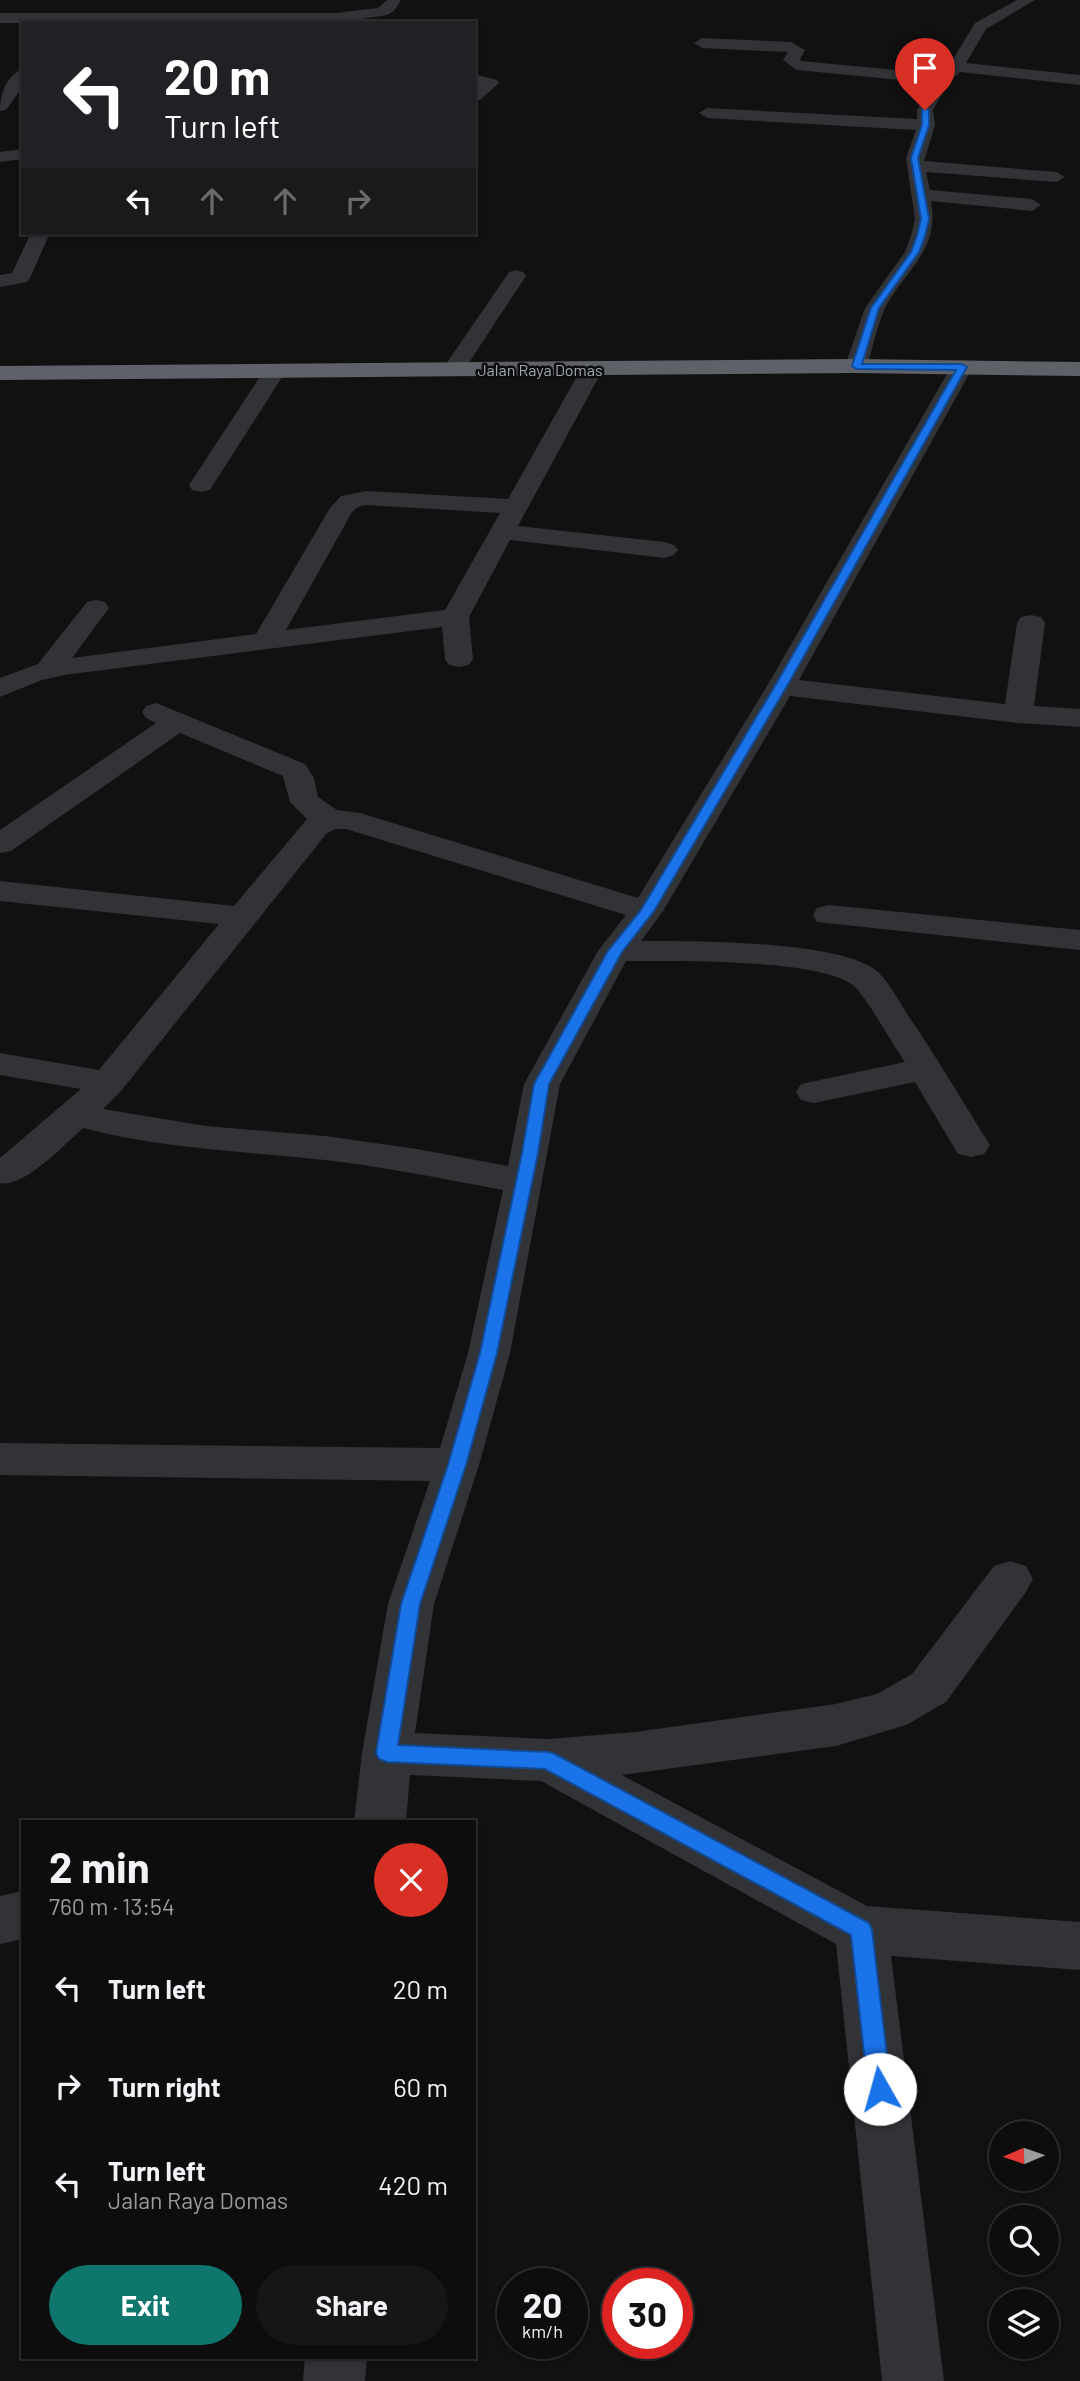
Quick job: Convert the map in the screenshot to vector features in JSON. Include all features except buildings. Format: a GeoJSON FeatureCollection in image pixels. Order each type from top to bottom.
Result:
{"type":"FeatureCollection","features":[{"type":"Feature","properties":{"kind":"highway","name":"Jalan Raya Domas"},"geometry":{"type":"LineString","coordinates":[[0,373],[856,366],[1080,369]]}},
{"type":"Feature","properties":{"kind":"street"},"geometry":{"type":"LineString","coordinates":[[111,18],[128,0]]}},
{"type":"Feature","properties":{"kind":"street"},"geometry":{"type":"LineString","coordinates":[[208,19],[225,0]]}},
{"type":"Feature","properties":{"kind":"street"},"geometry":{"type":"LineString","coordinates":[[293,19],[301,0]]}},
{"type":"Feature","properties":{"kind":"street"},"geometry":{"type":"LineString","coordinates":[[0,18],[69,21],[111,18],[149,21],[293,19],[370,15],[389,8],[394,0]]}},
{"type":"Feature","properties":{"kind":"street"},"geometry":{"type":"LineString","coordinates":[[856,366],[875,308],[915,252],[921,236],[925,219],[915,158],[926,125],[925,110],[980,26],[1028,0]]}},
{"type":"Feature","properties":{"kind":"street"},"geometry":{"type":"LineString","coordinates":[[702,43],[791,47],[797,50],[791,60],[797,65],[1080,80]]}},
{"type":"Feature","properties":{"kind":"street"},"geometry":{"type":"LineString","coordinates":[[0,106],[21,77]]}},
{"type":"Feature","properties":{"kind":"street"},"geometry":{"type":"LineString","coordinates":[[476,79],[491,83],[476,94]]}},
{"type":"Feature","properties":{"kind":"street"},"geometry":{"type":"LineString","coordinates":[[707,113],[926,125]]}},
{"type":"Feature","properties":{"kind":"street"},"geometry":{"type":"LineString","coordinates":[[0,157],[21,154]]}},
{"type":"Feature","properties":{"kind":"street"},"geometry":{"type":"LineString","coordinates":[[916,166],[1056,177]]}},
{"type":"Feature","properties":{"kind":"street"},"geometry":{"type":"LineString","coordinates":[[922,195],[1032,205]]}},
{"type":"Feature","properties":{"kind":"street"},"geometry":{"type":"LineString","coordinates":[[0,281],[20,278],[39,235]]}},
{"type":"Feature","properties":{"kind":"street"},"geometry":{"type":"LineString","coordinates":[[453,370],[516,276]]}},
{"type":"Feature","properties":{"kind":"street"},"geometry":{"type":"LineString","coordinates":[[380,1820],[387,1753],[411,1604],[457,1465],[489,1353],[542,1084],[615,951],[647,911],[781,686],[962,367]]}},
{"type":"Feature","properties":{"kind":"street"},"geometry":{"type":"LineString","coordinates":[[458,659],[455,617],[592,369]]}},
{"type":"Feature","properties":{"kind":"street"},"geometry":{"type":"LineString","coordinates":[[201,485],[275,371]]}},
{"type":"Feature","properties":{"kind":"street"},"geometry":{"type":"LineString","coordinates":[[266,642],[342,508],[350,501],[366,498],[518,507]]}},
{"type":"Feature","properties":{"kind":"street"},"geometry":{"type":"LineString","coordinates":[[502,532],[665,550]]}},
{"type":"Feature","properties":{"kind":"street"},"geometry":{"type":"LineString","coordinates":[[48,670],[96,608]]}},
{"type":"Feature","properties":{"kind":"street"},"geometry":{"type":"LineString","coordinates":[[0,688],[48,670],[455,617]]}},
{"type":"Feature","properties":{"kind":"street"},"geometry":{"type":"LineString","coordinates":[[1018,714],[1031,623]]}},
{"type":"Feature","properties":{"kind":"street"},"geometry":{"type":"LineString","coordinates":[[781,686],[1018,714],[1080,718]]}},
{"type":"Feature","properties":{"kind":"street"},"geometry":{"type":"LineString","coordinates":[[0,844],[167,716],[294,770],[301,779],[301,792],[307,806],[330,820]]}},
{"type":"Feature","properties":{"kind":"street"},"geometry":{"type":"LineString","coordinates":[[7,1172],[78,1113],[108,1083],[316,826],[330,820],[349,820],[647,911]]}},
{"type":"Feature","properties":{"kind":"street"},"geometry":{"type":"LineString","coordinates":[[0,891],[242,917]]}},
{"type":"Feature","properties":{"kind":"street"},"geometry":{"type":"LineString","coordinates":[[829,915],[1080,940]]}},
{"type":"Feature","properties":{"kind":"street"},"geometry":{"type":"LineString","coordinates":[[615,951],[727,951],[843,965],[867,980],[927,1069],[942,1100],[971,1145]]}},
{"type":"Feature","properties":{"kind":"street"},"geometry":{"type":"LineString","coordinates":[[0,1065],[108,1083]]}},
{"type":"Feature","properties":{"kind":"street"},"geometry":{"type":"LineString","coordinates":[[814,1092],[927,1069]]}},
{"type":"Feature","properties":{"kind":"street"},"geometry":{"type":"LineString","coordinates":[[78,1113],[95,1120],[206,1138],[417,1161],[524,1182]]}},
{"type":"Feature","properties":{"kind":"street"},"geometry":{"type":"LineString","coordinates":[[0,1459],[457,1465]]}},
{"type":"Feature","properties":{"kind":"street"},"geometry":{"type":"LineString","coordinates":[[387,1753],[548,1760],[635,1754],[836,1725],[890,1711],[929,1688],[1010,1579]]}},
{"type":"Feature","properties":{"kind":"street"},"geometry":{"type":"LineString","coordinates":[[548,1760],[861,1930],[1080,1946]]}},
{"type":"Feature","properties":{"kind":"street"},"geometry":{"type":"LineString","coordinates":[[0,1920],[21,1915]]}},
{"type":"Feature","properties":{"kind":"street"},"geometry":{"type":"LineString","coordinates":[[861,1930],[914,2381]]}},
{"type":"Feature","properties":{"kind":"street"},"geometry":{"type":"LineString","coordinates":[[334,2381],[335,2359]]}},
{"type":"Feature","properties":{"kind":"route"},"geometry":{"type":"LineString","coordinates":[[880,2089],[861,1930],[548,1760],[387,1753],[411,1604],[457,1465],[489,1353],[542,1084],[615,951],[647,911],[781,686],[962,367],[856,366],[875,308],[915,252],[921,236],[925,219],[915,158],[926,125],[925,110]]}}]}
